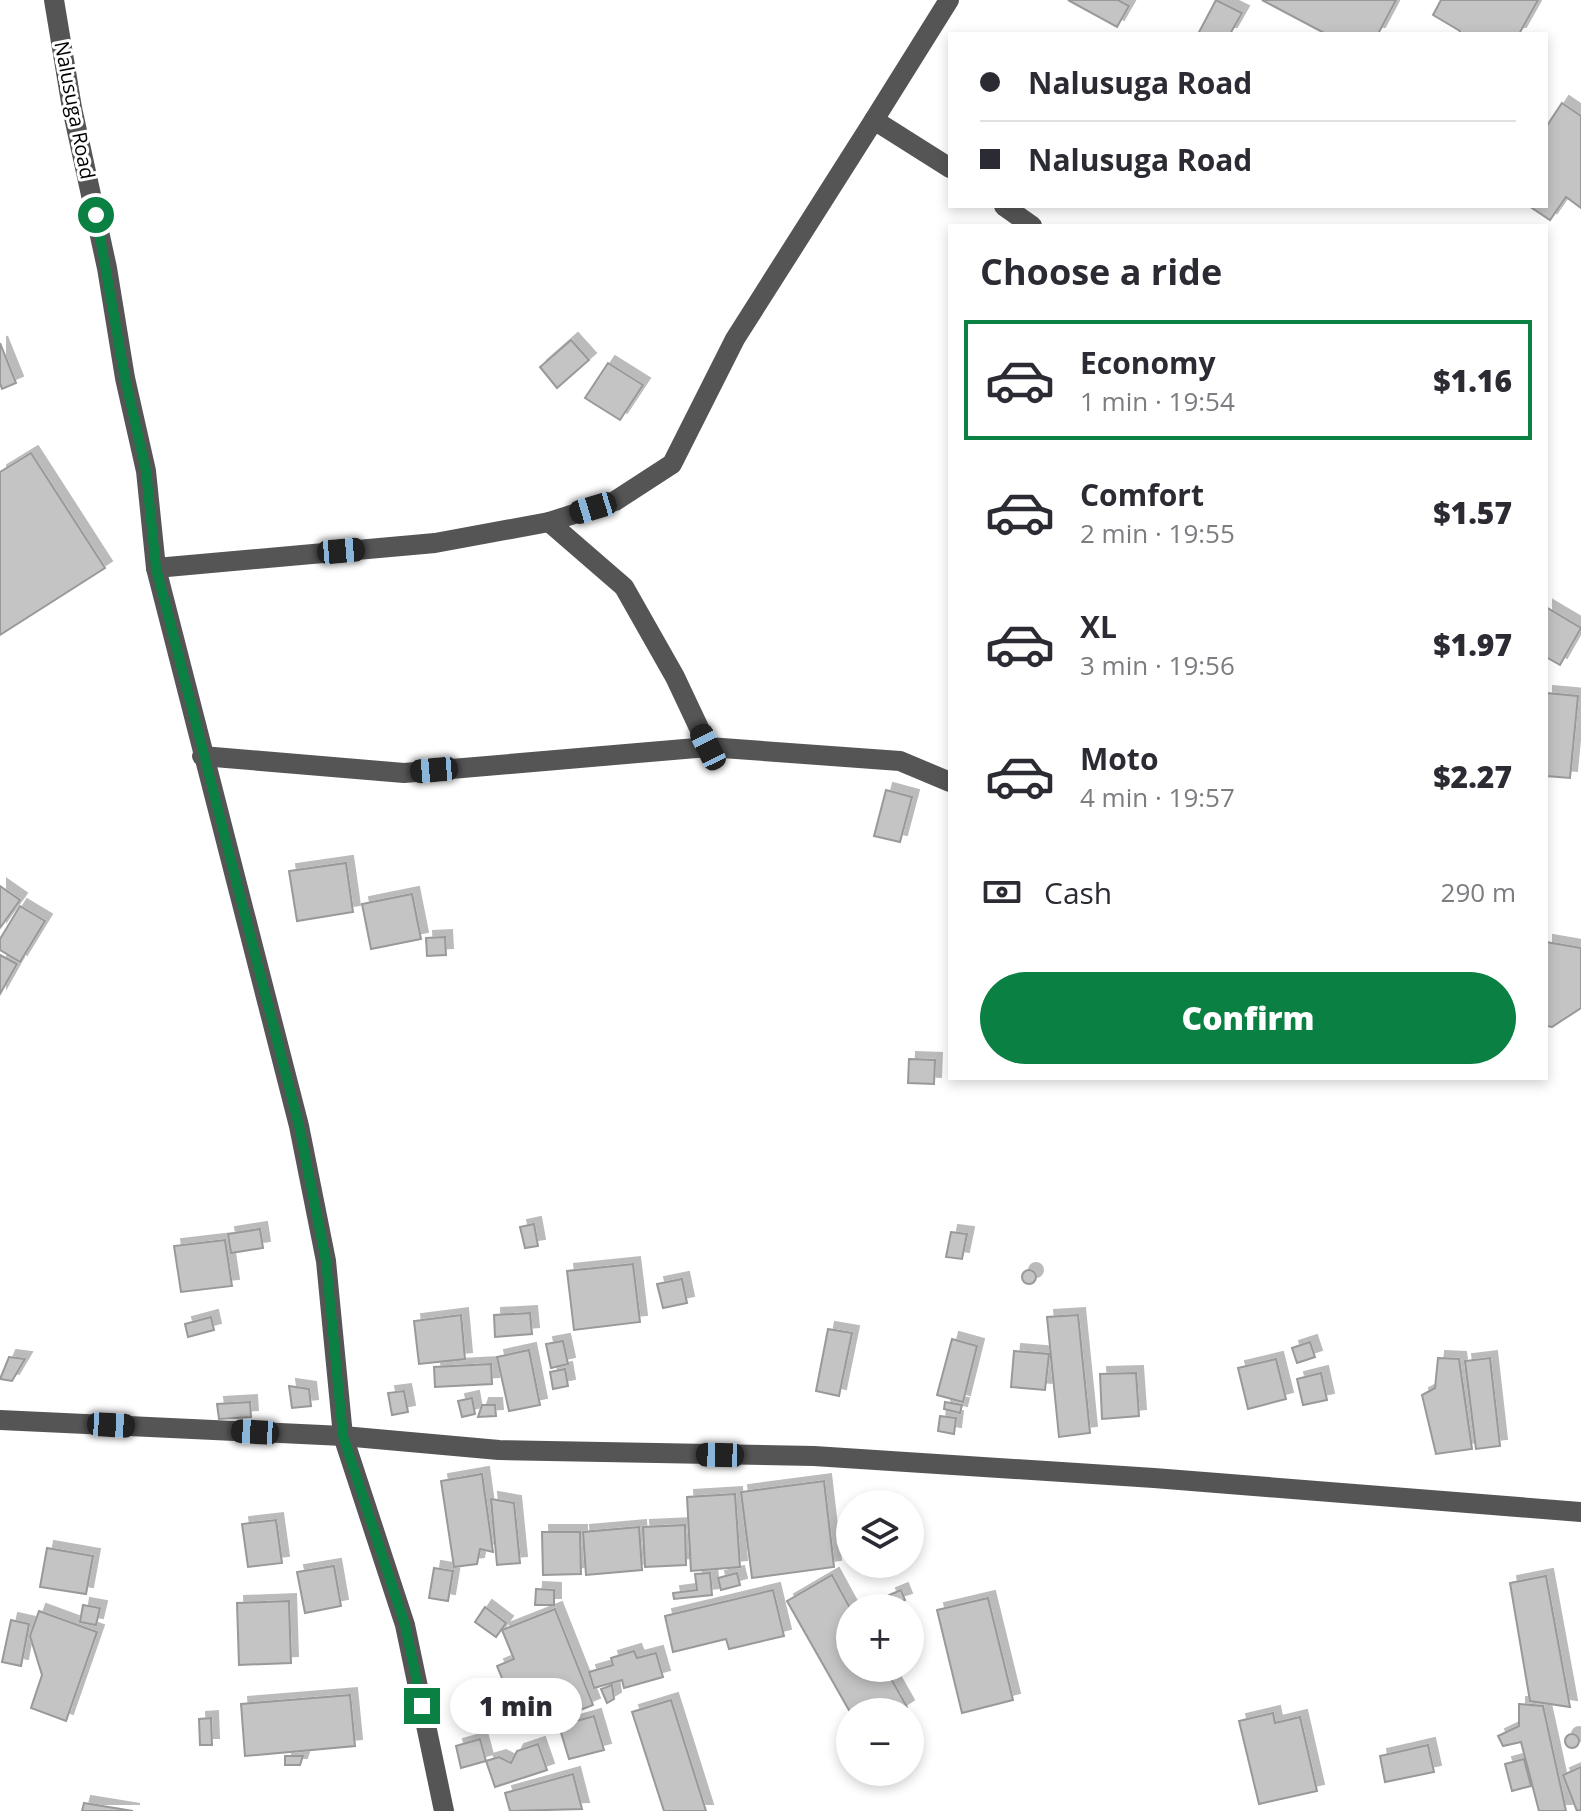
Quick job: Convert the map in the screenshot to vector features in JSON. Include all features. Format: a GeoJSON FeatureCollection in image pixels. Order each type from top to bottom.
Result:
{"type":"FeatureCollection","features":[{"type":"Feature","properties":{"kind":"street","name":"Nalusuga Road"},"geometry":{"type":"LineString","coordinates":[[54,0],[146,471],[156,568],[299,1126],[326,1261],[343,1436],[405,1625],[444,1811]]}},
{"type":"Feature","properties":{"kind":"street"},"geometry":{"type":"LineString","coordinates":[[156,568],[435,543],[549,522],[615,501],[672,464],[735,339],[949,0]]}},
{"type":"Feature","properties":{"kind":"street"},"geometry":{"type":"LineString","coordinates":[[874,120],[948,167]]}},
{"type":"Feature","properties":{"kind":"street"},"geometry":{"type":"LineString","coordinates":[[1007,208],[1029,224]]}},
{"type":"Feature","properties":{"kind":"street"},"geometry":{"type":"LineString","coordinates":[[549,522],[624,587],[708,747]]}},
{"type":"Feature","properties":{"kind":"street"},"geometry":{"type":"LineString","coordinates":[[202,756],[404,773],[708,747],[900,761],[948,781]]}},
{"type":"Feature","properties":{"kind":"street"},"geometry":{"type":"LineString","coordinates":[[0,1420],[343,1436],[499,1450],[814,1456],[1154,1478],[1581,1512]]}},
{"type":"Feature","properties":{"kind":"building"},"geometry":{"type":"Polygon","coordinates":[[[1068,0],[1118,0],[1129,6],[1117,27],[1068,0]]]}},
{"type":"Feature","properties":{"kind":"building"},"geometry":{"type":"Polygon","coordinates":[[[1216,0],[1242,13],[1231,32],[1199,32],[1216,0]]]}},
{"type":"Feature","properties":{"kind":"building"},"geometry":{"type":"Polygon","coordinates":[[[1262,0],[1396,0],[1379,32],[1322,32],[1262,0]]]}},
{"type":"Feature","properties":{"kind":"building"},"geometry":{"type":"Polygon","coordinates":[[[1441,0],[1538,0],[1520,32],[1459,32],[1433,15],[1441,0]]]}},
{"type":"Feature","properties":{"kind":"building"},"geometry":{"type":"Polygon","coordinates":[[[1562,103],[1581,116],[1581,208],[1566,197],[1550,220],[1532,208],[1548,208],[1548,124],[1562,103]]]}},
{"type":"Feature","properties":{"kind":"building"},"geometry":{"type":"Polygon","coordinates":[[[571,340],[589,360],[557,388],[540,367],[571,340]]]}},
{"type":"Feature","properties":{"kind":"building"},"geometry":{"type":"Polygon","coordinates":[[[0,343],[16,383],[2,389],[0,383],[0,343]]]}},
{"type":"Feature","properties":{"kind":"building"},"geometry":{"type":"Polygon","coordinates":[[[608,363],[643,385],[620,420],[585,398],[608,363]]]}},
{"type":"Feature","properties":{"kind":"building"},"geometry":{"type":"Polygon","coordinates":[[[31,453],[105,568],[0,635],[0,472],[31,453]]]}},
{"type":"Feature","properties":{"kind":"building"},"geometry":{"type":"Polygon","coordinates":[[[1548,608],[1581,628],[1560,665],[1548,658],[1548,608]]]}},
{"type":"Feature","properties":{"kind":"building"},"geometry":{"type":"Polygon","coordinates":[[[1548,693],[1578,696],[1570,778],[1548,776],[1548,693]]]}},
{"type":"Feature","properties":{"kind":"building"},"geometry":{"type":"Polygon","coordinates":[[[886,790],[912,797],[900,842],[874,836],[886,790]]]}},
{"type":"Feature","properties":{"kind":"building"},"geometry":{"type":"Polygon","coordinates":[[[346,863],[353,912],[297,921],[289,871],[346,863]]]}},
{"type":"Feature","properties":{"kind":"building"},"geometry":{"type":"Polygon","coordinates":[[[0,886],[20,900],[0,928],[0,886]]]}},
{"type":"Feature","properties":{"kind":"building"},"geometry":{"type":"Polygon","coordinates":[[[412,894],[421,939],[371,949],[362,904],[412,894]]]}},
{"type":"Feature","properties":{"kind":"building"},"geometry":{"type":"Polygon","coordinates":[[[20,906],[45,921],[20,962],[0,950],[0,939],[20,906]]]}},
{"type":"Feature","properties":{"kind":"building"},"geometry":{"type":"Polygon","coordinates":[[[445,937],[446,955],[427,956],[426,938],[445,937]]]}},
{"type":"Feature","properties":{"kind":"building"},"geometry":{"type":"Polygon","coordinates":[[[1548,942],[1581,948],[1581,1008],[1552,1027],[1548,1026],[1548,942]]]}},
{"type":"Feature","properties":{"kind":"building"},"geometry":{"type":"Polygon","coordinates":[[[0,955],[17,964],[0,994],[0,955]]]}},
{"type":"Feature","properties":{"kind":"building"},"geometry":{"type":"Polygon","coordinates":[[[909,1059],[935,1060],[934,1084],[908,1083],[909,1059]]]}},
{"type":"Feature","properties":{"kind":"building"},"geometry":{"type":"Polygon","coordinates":[[[534,1224],[538,1246],[525,1248],[520,1227],[534,1224]]]}},
{"type":"Feature","properties":{"kind":"building"},"geometry":{"type":"Polygon","coordinates":[[[260,1229],[263,1248],[231,1253],[228,1234],[260,1229]]]}},
{"type":"Feature","properties":{"kind":"building"},"geometry":{"type":"Polygon","coordinates":[[[951,1232],[967,1234],[962,1259],[946,1257],[951,1232]]]}},
{"type":"Feature","properties":{"kind":"building"},"geometry":{"type":"Polygon","coordinates":[[[225,1240],[232,1286],[181,1292],[174,1246],[225,1240]]]}},
{"type":"Feature","properties":{"kind":"building"},"geometry":{"type":"Polygon","coordinates":[[[633,1264],[640,1322],[574,1330],[567,1271],[633,1264]]]}},
{"type":"Feature","properties":{"kind":"building"},"geometry":{"type":"Polygon","coordinates":[[[1029,1270],[1036,1277],[1029,1284],[1022,1277],[1029,1270]]]}},
{"type":"Feature","properties":{"kind":"building"},"geometry":{"type":"Polygon","coordinates":[[[682,1279],[687,1303],[663,1308],[657,1284],[682,1279]]]}},
{"type":"Feature","properties":{"kind":"building"},"geometry":{"type":"Polygon","coordinates":[[[530,1313],[532,1334],[495,1337],[494,1315],[530,1313]]]}},
{"type":"Feature","properties":{"kind":"building"},"geometry":{"type":"Polygon","coordinates":[[[461,1315],[465,1359],[419,1364],[414,1321],[461,1315]]]}},
{"type":"Feature","properties":{"kind":"building"},"geometry":{"type":"Polygon","coordinates":[[[1078,1315],[1090,1433],[1059,1437],[1047,1317],[1078,1315]]]}},
{"type":"Feature","properties":{"kind":"building"},"geometry":{"type":"Polygon","coordinates":[[[211,1317],[214,1330],[188,1337],[185,1324],[211,1317]]]}},
{"type":"Feature","properties":{"kind":"building"},"geometry":{"type":"Polygon","coordinates":[[[828,1329],[852,1333],[839,1396],[816,1391],[828,1329]]]}},
{"type":"Feature","properties":{"kind":"building"},"geometry":{"type":"Polygon","coordinates":[[[952,1339],[977,1346],[963,1402],[937,1395],[952,1339]]]}},
{"type":"Feature","properties":{"kind":"building"},"geometry":{"type":"Polygon","coordinates":[[[563,1341],[568,1364],[551,1368],[546,1344],[563,1341]]]}},
{"type":"Feature","properties":{"kind":"building"},"geometry":{"type":"Polygon","coordinates":[[[1310,1342],[1315,1357],[1297,1363],[1292,1348],[1310,1342]]]}},
{"type":"Feature","properties":{"kind":"building"},"geometry":{"type":"Polygon","coordinates":[[[529,1350],[540,1405],[509,1411],[497,1357],[529,1350]]]}},
{"type":"Feature","properties":{"kind":"building"},"geometry":{"type":"Polygon","coordinates":[[[1014,1351],[1049,1354],[1045,1390],[1011,1387],[1014,1351]]]}},
{"type":"Feature","properties":{"kind":"building"},"geometry":{"type":"Polygon","coordinates":[[[9,1357],[25,1359],[12,1381],[0,1379],[9,1357]]]}},
{"type":"Feature","properties":{"kind":"building"},"geometry":{"type":"Polygon","coordinates":[[[1438,1358],[1459,1359],[1472,1449],[1436,1454],[1422,1395],[1435,1388],[1438,1358]]]}},
{"type":"Feature","properties":{"kind":"building"},"geometry":{"type":"Polygon","coordinates":[[[1490,1358],[1500,1446],[1476,1449],[1465,1361],[1490,1358]]]}},
{"type":"Feature","properties":{"kind":"building"},"geometry":{"type":"Polygon","coordinates":[[[1276,1359],[1286,1399],[1248,1409],[1238,1368],[1276,1359]]]}},
{"type":"Feature","properties":{"kind":"building"},"geometry":{"type":"Polygon","coordinates":[[[491,1364],[492,1384],[435,1387],[434,1367],[491,1364]]]}},
{"type":"Feature","properties":{"kind":"building"},"geometry":{"type":"Polygon","coordinates":[[[565,1369],[568,1386],[553,1389],[550,1372],[565,1369]]]}},
{"type":"Feature","properties":{"kind":"building"},"geometry":{"type":"Polygon","coordinates":[[[1136,1373],[1139,1416],[1102,1419],[1100,1374],[1136,1373]]]}},
{"type":"Feature","properties":{"kind":"building"},"geometry":{"type":"Polygon","coordinates":[[[1321,1373],[1327,1400],[1303,1405],[1297,1379],[1321,1373]]]}},
{"type":"Feature","properties":{"kind":"building"},"geometry":{"type":"Polygon","coordinates":[[[289,1386],[309,1389],[311,1406],[292,1408],[289,1386]]]}},
{"type":"Feature","properties":{"kind":"building"},"geometry":{"type":"Polygon","coordinates":[[[404,1391],[408,1412],[392,1415],[388,1393],[404,1391]]]}},
{"type":"Feature","properties":{"kind":"building"},"geometry":{"type":"Polygon","coordinates":[[[472,1398],[475,1414],[462,1417],[458,1401],[472,1398]]]}},
{"type":"Feature","properties":{"kind":"building"},"geometry":{"type":"Polygon","coordinates":[[[250,1402],[251,1417],[219,1419],[217,1404],[250,1402]]]}},
{"type":"Feature","properties":{"kind":"building"},"geometry":{"type":"Polygon","coordinates":[[[945,1402],[962,1405],[960,1413],[944,1409],[945,1402]]]}},
{"type":"Feature","properties":{"kind":"building"},"geometry":{"type":"Polygon","coordinates":[[[482,1405],[495,1405],[496,1416],[478,1417],[482,1405]]]}},
{"type":"Feature","properties":{"kind":"building"},"geometry":{"type":"Polygon","coordinates":[[[940,1416],[956,1418],[954,1434],[938,1431],[940,1416]]]}},
{"type":"Feature","properties":{"kind":"building"},"geometry":{"type":"Polygon","coordinates":[[[482,1474],[493,1552],[480,1549],[477,1564],[454,1567],[441,1481],[482,1474]]]}},
{"type":"Feature","properties":{"kind":"building"},"geometry":{"type":"Polygon","coordinates":[[[824,1481],[834,1567],[752,1578],[741,1492],[824,1481]]]}},
{"type":"Feature","properties":{"kind":"building"},"geometry":{"type":"Polygon","coordinates":[[[735,1494],[740,1567],[691,1571],[687,1497],[735,1494]]]}},
{"type":"Feature","properties":{"kind":"building"},"geometry":{"type":"Polygon","coordinates":[[[491,1499],[514,1503],[520,1563],[497,1565],[491,1499]]]}},
{"type":"Feature","properties":{"kind":"building"},"geometry":{"type":"Polygon","coordinates":[[[276,1520],[282,1563],[248,1567],[242,1524],[276,1520]]]}},
{"type":"Feature","properties":{"kind":"building"},"geometry":{"type":"Polygon","coordinates":[[[685,1525],[686,1565],[645,1567],[643,1527],[685,1525]]]}},
{"type":"Feature","properties":{"kind":"building"},"geometry":{"type":"Polygon","coordinates":[[[639,1527],[642,1570],[586,1575],[583,1532],[639,1527]]]}},
{"type":"Feature","properties":{"kind":"building"},"geometry":{"type":"Polygon","coordinates":[[[542,1532],[580,1532],[581,1574],[543,1575],[542,1532]]]}},
{"type":"Feature","properties":{"kind":"building"},"geometry":{"type":"Polygon","coordinates":[[[47,1548],[93,1556],[86,1594],[40,1587],[47,1548]]]}},
{"type":"Feature","properties":{"kind":"building"},"geometry":{"type":"Polygon","coordinates":[[[334,1566],[341,1606],[305,1613],[297,1572],[334,1566]]]}},
{"type":"Feature","properties":{"kind":"building"},"geometry":{"type":"Polygon","coordinates":[[[434,1568],[453,1571],[448,1601],[429,1598],[434,1568]]]}},
{"type":"Feature","properties":{"kind":"building"},"geometry":{"type":"Polygon","coordinates":[[[710,1573],[712,1595],[674,1599],[673,1593],[697,1590],[695,1574],[710,1573]]]}},
{"type":"Feature","properties":{"kind":"building"},"geometry":{"type":"Polygon","coordinates":[[[737,1573],[740,1585],[721,1590],[718,1578],[737,1573]]]}},
{"type":"Feature","properties":{"kind":"building"},"geometry":{"type":"Polygon","coordinates":[[[832,1575],[842,1594],[836,1594],[836,1682],[893,1682],[902,1698],[842,1698],[787,1601],[832,1575]]]}},
{"type":"Feature","properties":{"kind":"building"},"geometry":{"type":"Polygon","coordinates":[[[1546,1576],[1570,1707],[1530,1701],[1510,1583],[1546,1576]]]}},
{"type":"Feature","properties":{"kind":"building"},"geometry":{"type":"Polygon","coordinates":[[[536,1589],[554,1590],[554,1605],[535,1605],[536,1589]]]}},
{"type":"Feature","properties":{"kind":"building"},"geometry":{"type":"Polygon","coordinates":[[[773,1590],[784,1636],[729,1649],[726,1639],[673,1652],[665,1616],[773,1590]]]}},
{"type":"Feature","properties":{"kind":"building"},"geometry":{"type":"Polygon","coordinates":[[[988,1598],[1013,1700],[962,1713],[937,1610],[988,1598]]]}},
{"type":"Feature","properties":{"kind":"building"},"geometry":{"type":"Polygon","coordinates":[[[289,1601],[291,1663],[239,1665],[237,1603],[289,1601]]]}},
{"type":"Feature","properties":{"kind":"building"},"geometry":{"type":"Polygon","coordinates":[[[83,1605],[100,1608],[96,1625],[80,1622],[83,1605]]]}},
{"type":"Feature","properties":{"kind":"building"},"geometry":{"type":"Polygon","coordinates":[[[485,1607],[506,1623],[496,1637],[475,1622],[485,1607]]]}},
{"type":"Feature","properties":{"kind":"building"},"geometry":{"type":"Polygon","coordinates":[[[555,1609],[593,1705],[545,1724],[534,1696],[513,1705],[497,1666],[514,1659],[502,1630],[555,1609]]]}},
{"type":"Feature","properties":{"kind":"building"},"geometry":{"type":"Polygon","coordinates":[[[39,1611],[97,1632],[66,1721],[31,1708],[42,1675],[30,1636],[39,1611]]]}},
{"type":"Feature","properties":{"kind":"building"},"geometry":{"type":"Polygon","coordinates":[[[11,1620],[29,1624],[21,1666],[2,1662],[11,1620]]]}},
{"type":"Feature","properties":{"kind":"building"},"geometry":{"type":"Polygon","coordinates":[[[634,1651],[637,1658],[656,1653],[663,1677],[624,1688],[622,1680],[594,1688],[589,1672],[613,1665],[611,1658],[634,1651]]]}},
{"type":"Feature","properties":{"kind":"building"},"geometry":{"type":"Polygon","coordinates":[[[612,1685],[614,1699],[607,1703],[601,1689],[612,1685]]]}},
{"type":"Feature","properties":{"kind":"building"},"geometry":{"type":"Polygon","coordinates":[[[350,1695],[355,1746],[245,1756],[241,1704],[350,1695]]]}},
{"type":"Feature","properties":{"kind":"building"},"geometry":{"type":"Polygon","coordinates":[[[671,1700],[706,1811],[664,1811],[632,1712],[671,1700]]]}},
{"type":"Feature","properties":{"kind":"building"},"geometry":{"type":"Polygon","coordinates":[[[1519,1704],[1543,1706],[1566,1811],[1539,1811],[1521,1742],[1503,1746],[1498,1736],[1519,1726],[1519,1704]]]}},
{"type":"Feature","properties":{"kind":"building"},"geometry":{"type":"Polygon","coordinates":[[[1273,1713],[1275,1723],[1300,1717],[1317,1791],[1259,1804],[1239,1721],[1273,1713]]]}},
{"type":"Feature","properties":{"kind":"building"},"geometry":{"type":"Polygon","coordinates":[[[594,1716],[604,1750],[569,1759],[559,1726],[594,1716]]]}},
{"type":"Feature","properties":{"kind":"building"},"geometry":{"type":"Polygon","coordinates":[[[211,1718],[212,1745],[200,1745],[199,1719],[211,1718]]]}},
{"type":"Feature","properties":{"kind":"building"},"geometry":{"type":"Polygon","coordinates":[[[1572,1734],[1579,1741],[1572,1748],[1565,1741],[1572,1734]]]}},
{"type":"Feature","properties":{"kind":"building"},"geometry":{"type":"Polygon","coordinates":[[[480,1739],[486,1761],[461,1768],[456,1746],[480,1739]]]}},
{"type":"Feature","properties":{"kind":"building"},"geometry":{"type":"Polygon","coordinates":[[[538,1744],[547,1770],[495,1787],[486,1761],[499,1757],[511,1763],[517,1751],[538,1744]]]}},
{"type":"Feature","properties":{"kind":"building"},"geometry":{"type":"Polygon","coordinates":[[[1428,1745],[1434,1772],[1385,1782],[1380,1756],[1428,1745]]]}},
{"type":"Feature","properties":{"kind":"building"},"geometry":{"type":"Polygon","coordinates":[[[285,1756],[303,1756],[300,1765],[285,1765],[285,1756]]]}},
{"type":"Feature","properties":{"kind":"building"},"geometry":{"type":"Polygon","coordinates":[[[1524,1759],[1531,1786],[1512,1791],[1505,1764],[1524,1759]]]}},
{"type":"Feature","properties":{"kind":"building"},"geometry":{"type":"Polygon","coordinates":[[[1581,1767],[1581,1810],[1577,1811],[1563,1775],[1581,1767]]]}},
{"type":"Feature","properties":{"kind":"building"},"geometry":{"type":"Polygon","coordinates":[[[573,1774],[582,1809],[510,1811],[505,1793],[573,1774]]]}},
{"type":"Feature","properties":{"kind":"building"},"geometry":{"type":"Polygon","coordinates":[[[84,1803],[133,1811],[82,1811],[84,1803]]]}},
{"type":"Feature","properties":{"kind":"route"},"geometry":{"type":"LineString","coordinates":[[96,215],[125,378],[146,471],[156,568],[299,1126],[326,1261],[343,1436],[405,1625],[422,1706]]}}]}
